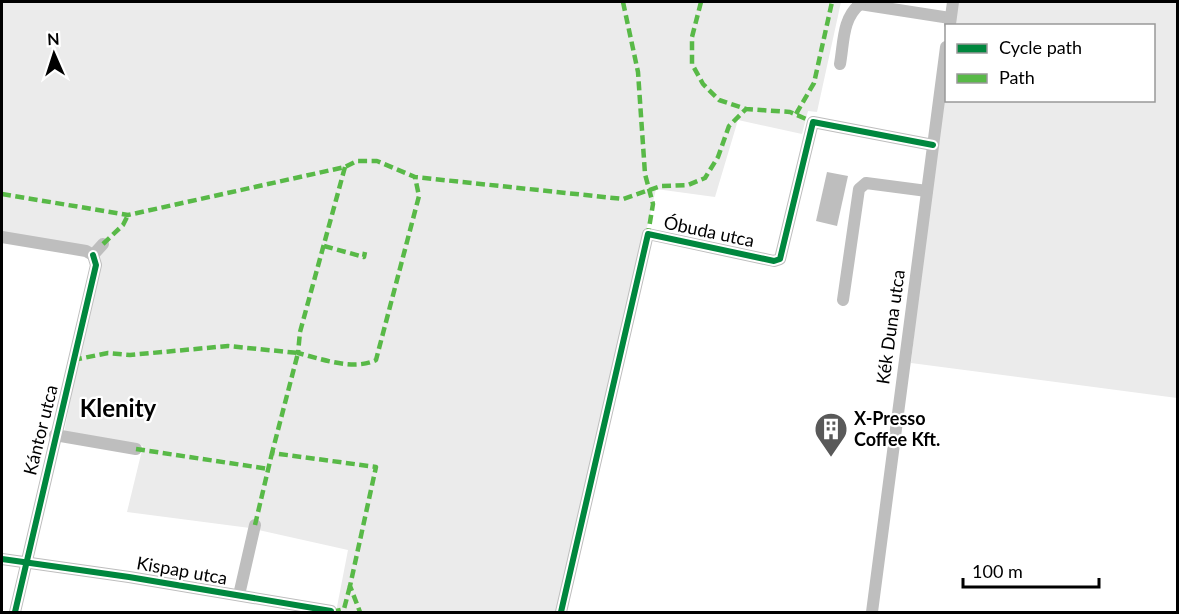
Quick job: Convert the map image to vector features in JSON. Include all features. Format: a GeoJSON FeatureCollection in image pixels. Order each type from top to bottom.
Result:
{"type":"FeatureCollection","features":[{"type":"Feature","properties":{"kind":"street"},"geometry":{"type":"LineString","coordinates":[[840,64],[849,13],[859,3],[950,22],[953,2]]}},
{"type":"Feature","properties":{"kind":"street","name":"Kék Duna utca"},"geometry":{"type":"LineString","coordinates":[[872,612],[945,55]]}},
{"type":"Feature","properties":{"kind":"street","name":"Óbuda utca"},"geometry":{"type":"LineString","coordinates":[[561,612],[648,234],[774,261],[780,259],[813,122],[933,145]]}},
{"type":"Feature","properties":{"kind":"street"},"geometry":{"type":"LineString","coordinates":[[843,300],[859,189],[866,183],[927,191]]}},
{"type":"Feature","properties":{"kind":"street"},"geometry":{"type":"LineString","coordinates":[[2,237],[86,251],[93,255],[103,244]]}},
{"type":"Feature","properties":{"kind":"street","name":"Kántor utca"},"geometry":{"type":"LineString","coordinates":[[15,612],[96,265],[93,255]]}},
{"type":"Feature","properties":{"kind":"street"},"geometry":{"type":"LineString","coordinates":[[55,435],[136,449]]}},
{"type":"Feature","properties":{"kind":"street"},"geometry":{"type":"LineString","coordinates":[[239,595],[255,525]]}},
{"type":"Feature","properties":{"kind":"street","name":"Kispap utca"},"geometry":{"type":"LineString","coordinates":[[2,559],[331,611]]}},
{"type":"Feature","properties":{"kind":"shaded area"},"geometry":{"type":"Polygon","coordinates":[[[2,2],[841,2],[817,112],[808,111],[802,134],[738,120],[715,197],[656,189],[557,612],[336,612],[348,550],[250,528],[127,512],[143,446],[64,433],[98,255],[2,232],[2,2]]]}},
{"type":"Feature","properties":{"kind":"shaded area"},"geometry":{"type":"Polygon","coordinates":[[[949,2],[1177,2],[1177,398],[911,363],[945,40],[945,102],[1155,102],[1155,24],[946,24],[949,2]]]}},
{"type":"Feature","properties":{"kind":"shaded area"},"geometry":{"type":"Polygon","coordinates":[[[827,172],[848,176],[837,226],[816,221],[827,172]]]}},
{"type":"Feature","properties":{"kind":"marked path"},"geometry":{"type":"LineString","coordinates":[[623,2],[638,72],[645,174],[653,204],[648,234]]}},
{"type":"Feature","properties":{"kind":"marked path"},"geometry":{"type":"LineString","coordinates":[[701,2],[692,37],[692,64],[703,84],[719,100],[746,109],[790,112],[813,122]]}},
{"type":"Feature","properties":{"kind":"marked path"},"geometry":{"type":"LineString","coordinates":[[796,114],[814,83],[832,2]]}},
{"type":"Feature","properties":{"kind":"marked path"},"geometry":{"type":"LineString","coordinates":[[2,194],[128,215],[345,167],[357,161],[377,161],[415,177],[623,199],[661,186],[688,185],[705,178],[718,157],[729,126],[746,109]]}},
{"type":"Feature","properties":{"kind":"marked path"},"geometry":{"type":"LineString","coordinates":[[345,167],[300,332],[298,353],[337,363],[358,364],[376,360],[419,196],[415,177]]}},
{"type":"Feature","properties":{"kind":"marked path"},"geometry":{"type":"LineString","coordinates":[[103,244],[123,225],[128,215]]}},
{"type":"Feature","properties":{"kind":"marked path"},"geometry":{"type":"LineString","coordinates":[[324,246],[364,257],[365,252]]}},
{"type":"Feature","properties":{"kind":"marked path"},"geometry":{"type":"LineString","coordinates":[[73,360],[108,353],[130,355],[228,346],[298,353],[272,453]]}},
{"type":"Feature","properties":{"kind":"marked path"},"geometry":{"type":"LineString","coordinates":[[136,449],[269,469]]}},
{"type":"Feature","properties":{"kind":"marked path"},"geometry":{"type":"LineString","coordinates":[[255,525],[272,453],[376,467],[350,586],[360,612]]}},
{"type":"Feature","properties":{"kind":"marked path"},"geometry":{"type":"LineString","coordinates":[[332,612],[344,609],[350,586]]}},
{"type":"Feature","properties":{"kind":"cycle path"},"geometry":{"type":"LineString","coordinates":[[561,612],[648,234],[774,261],[780,259],[813,122],[933,145]]}},
{"type":"Feature","properties":{"kind":"cycle path"},"geometry":{"type":"LineString","coordinates":[[15,612],[96,265],[93,255]]}},
{"type":"Feature","properties":{"kind":"cycle path"},"geometry":{"type":"LineString","coordinates":[[2,559],[129,577],[331,611]]}},
{"type":"Feature","properties":{"kind":"place","name":"X-Presso Coffee Kft."},"geometry":{"type":"Point","coordinates":[831,458]}},
{"type":"Feature","properties":{"kind":"district","name":"Klenity"},"geometry":{"type":"Point","coordinates":[118,409]}}]}
